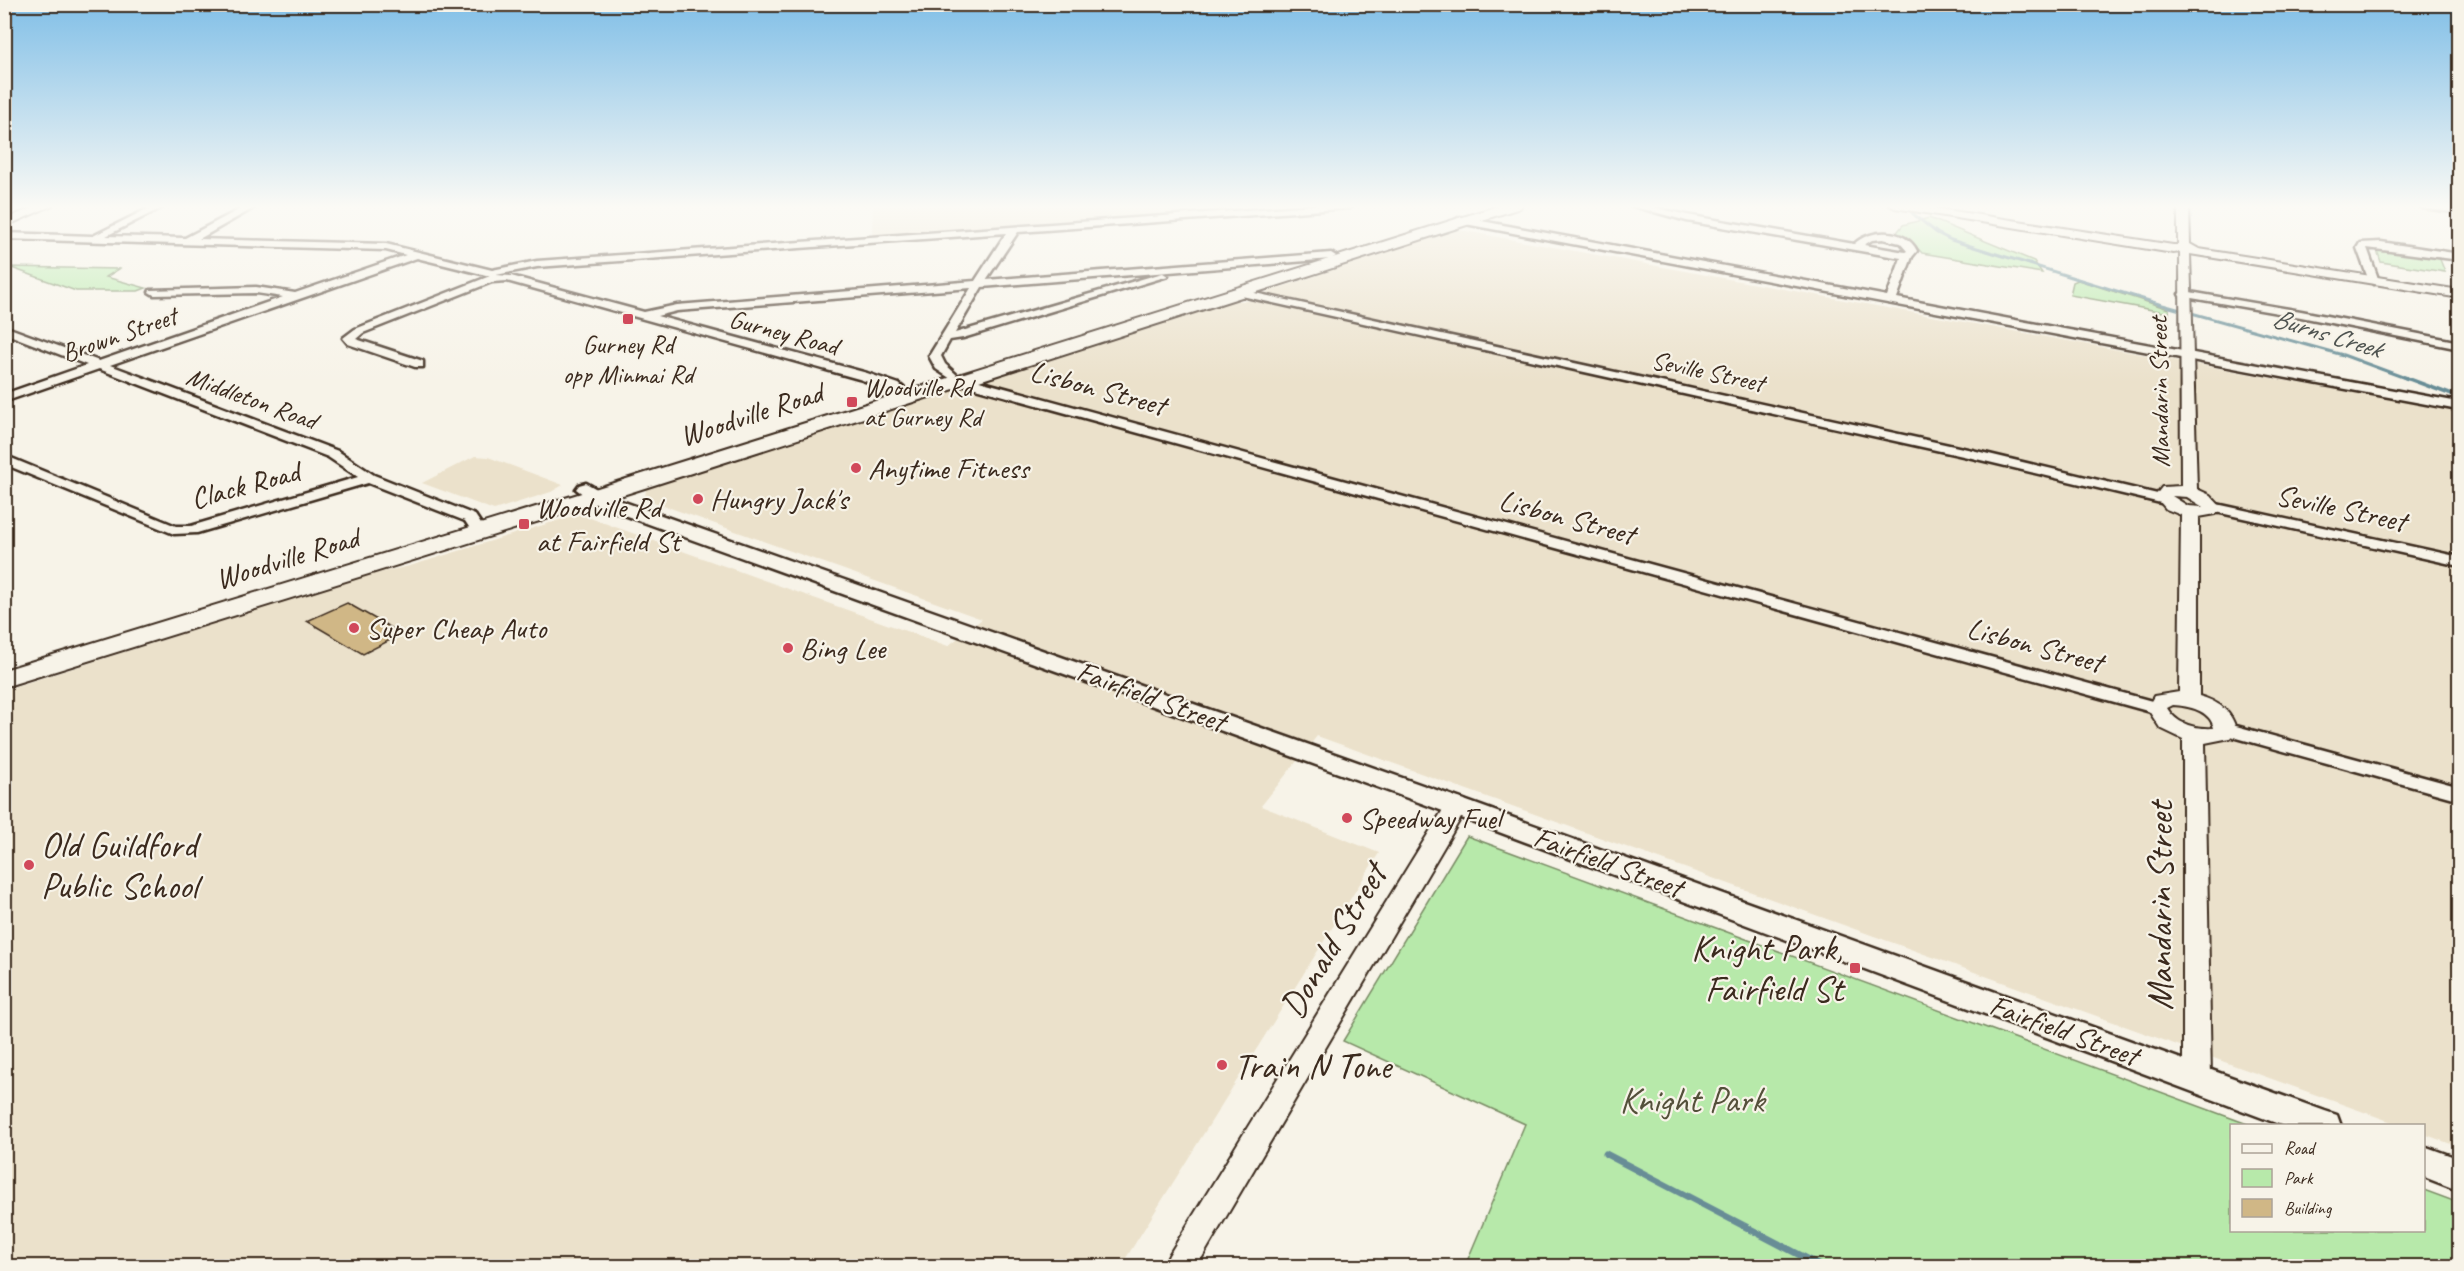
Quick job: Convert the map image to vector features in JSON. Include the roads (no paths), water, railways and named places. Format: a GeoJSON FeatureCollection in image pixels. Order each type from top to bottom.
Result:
{"type":"FeatureCollection","features":[{"type":"Feature","properties":{"kind":"main road","name":"Woodville Road"},"geometry":{"type":"LineString","coordinates":[[956,378],[1305,264]]}},
{"type":"Feature","properties":{"kind":"main road","name":"Woodville Road"},"geometry":{"type":"LineString","coordinates":[[4,679],[904,394],[1325,264]]}},
{"type":"Feature","properties":{"kind":"main road","name":"Woodville Road"},"geometry":{"type":"LineString","coordinates":[[4,668],[474,524],[591,493]]}},
{"type":"Feature","properties":{"kind":"main road","name":"Fairfield Street"},"geometry":{"type":"LineString","coordinates":[[591,493],[1457,806],[2322,1124]]}},
{"type":"Feature","properties":{"kind":"main road"},"geometry":{"type":"LineString","coordinates":[[2425,1162],[2460,1175]]}},
{"type":"Feature","properties":{"kind":"street","name":"Brown Street"},"geometry":{"type":"LineString","coordinates":[[4,398],[388,264]]}},
{"type":"Feature","properties":{"kind":"street","name":"Gurney Road"},"geometry":{"type":"LineString","coordinates":[[452,264],[491,276],[508,274],[642,316],[863,376],[892,386],[904,394]]}},
{"type":"Feature","properties":{"kind":"street"},"geometry":{"type":"LineString","coordinates":[[508,274],[536,264]]}},
{"type":"Feature","properties":{"kind":"street"},"geometry":{"type":"LineString","coordinates":[[956,378],[940,366],[935,356],[949,337],[991,264]]}},
{"type":"Feature","properties":{"kind":"street"},"geometry":{"type":"LineString","coordinates":[[642,316],[677,308],[1216,264]]}},
{"type":"Feature","properties":{"kind":"street"},"geometry":{"type":"LineString","coordinates":[[1699,264],[2453,405]]}},
{"type":"Feature","properties":{"kind":"street"},"geometry":{"type":"LineString","coordinates":[[1891,300],[1904,264]]}},
{"type":"Feature","properties":{"kind":"street","name":"Mandarin Street"},"geometry":{"type":"LineString","coordinates":[[2184,264],[2189,502],[2189,700]]}},
{"type":"Feature","properties":{"kind":"street"},"geometry":{"type":"LineString","coordinates":[[2268,264],[2460,294]]}},
{"type":"Feature","properties":{"kind":"street"},"geometry":{"type":"LineString","coordinates":[[2368,264],[2374,281]]}},
{"type":"Feature","properties":{"kind":"street"},"geometry":{"type":"LineString","coordinates":[[949,337],[1158,277],[1179,267]]}},
{"type":"Feature","properties":{"kind":"street"},"geometry":{"type":"LineString","coordinates":[[419,364],[343,338],[491,276]]}},
{"type":"Feature","properties":{"kind":"street"},"geometry":{"type":"LineString","coordinates":[[154,292],[256,290],[295,296]]}},
{"type":"Feature","properties":{"kind":"street","name":"Seville Street"},"geometry":{"type":"LineString","coordinates":[[1241,292],[1972,454],[2165,500]]}},
{"type":"Feature","properties":{"kind":"street"},"geometry":{"type":"LineString","coordinates":[[2185,306],[2301,314],[2460,346]]}},
{"type":"Feature","properties":{"kind":"street","name":"Middleton Road"},"geometry":{"type":"LineString","coordinates":[[4,329],[333,454],[369,478],[470,518],[474,524]]}},
{"type":"Feature","properties":{"kind":"street"},"geometry":{"type":"LineString","coordinates":[[2417,338],[2422,355]]}},
{"type":"Feature","properties":{"kind":"street","name":"Lisbon Street"},"geometry":{"type":"LineString","coordinates":[[956,378],[2157,708]]}},
{"type":"Feature","properties":{"kind":"street","name":"Clack Road"},"geometry":{"type":"LineString","coordinates":[[4,459],[174,530],[192,530],[369,478]]}},
{"type":"Feature","properties":{"kind":"street"},"geometry":{"type":"LineString","coordinates":[[2165,500],[2172,505],[2189,502],[2205,512],[2211,507]]}},
{"type":"Feature","properties":{"kind":"street","name":"Seville Street"},"geometry":{"type":"LineString","coordinates":[[2211,507],[2460,562]]}},
{"type":"Feature","properties":{"kind":"street"},"geometry":{"type":"LineString","coordinates":[[2166,699],[2189,700],[2216,713],[2225,724],[2225,729],[2215,736],[2194,734],[2173,726],[2159,714],[2157,708],[2161,701],[2166,699]]}},
{"type":"Feature","properties":{"kind":"street"},"geometry":{"type":"LineString","coordinates":[[2225,729],[2460,794]]}},
{"type":"Feature","properties":{"kind":"street","name":"Mandarin Street"},"geometry":{"type":"LineString","coordinates":[[2194,734],[2197,1078]]}},
{"type":"Feature","properties":{"kind":"street","name":"Donald Street"},"geometry":{"type":"LineString","coordinates":[[1179,1266],[1457,806]]}},
{"type":"Feature","properties":{"kind":"waterway","name":"Burns Creek"},"geometry":{"type":"LineString","coordinates":[[2030,264],[2159,304],[2343,355],[2408,379]]}},
{"type":"Feature","properties":{"kind":"waterway","name":"Burns Creek"},"geometry":{"type":"LineString","coordinates":[[2404,377],[2460,398]]}},
{"type":"Feature","properties":{"kind":"waterway"},"geometry":{"type":"LineString","coordinates":[[1606,1154],[1821,1266]]}},
{"type":"Feature","properties":{"kind":"place","name":"Gurney Rd opp Minmai Rd"},"geometry":{"type":"Point","coordinates":[628,319]}},
{"type":"Feature","properties":{"kind":"place","name":"Woodville Rd at Gurney Rd"},"geometry":{"type":"Point","coordinates":[852,402]}},
{"type":"Feature","properties":{"kind":"place","name":"Anytime Fitness"},"geometry":{"type":"Point","coordinates":[856,468]}},
{"type":"Feature","properties":{"kind":"place","name":"Hungry Jack's"},"geometry":{"type":"Point","coordinates":[698,499]}},
{"type":"Feature","properties":{"kind":"place","name":"Woodville Rd at Fairfield St"},"geometry":{"type":"Point","coordinates":[524,524]}},
{"type":"Feature","properties":{"kind":"place","name":"Super Cheap Auto"},"geometry":{"type":"Point","coordinates":[354,628]}},
{"type":"Feature","properties":{"kind":"place","name":"Bing Lee"},"geometry":{"type":"Point","coordinates":[788,648]}},
{"type":"Feature","properties":{"kind":"place","name":"Speedway Fuel"},"geometry":{"type":"Point","coordinates":[1347,818]}},
{"type":"Feature","properties":{"kind":"place","name":"Old Guildford Public School"},"geometry":{"type":"Point","coordinates":[29,865]}},
{"type":"Feature","properties":{"kind":"place","name":"Knight Park, Fairfield St"},"geometry":{"type":"Point","coordinates":[1855,968]}},
{"type":"Feature","properties":{"kind":"place","name":"Train N Tone"},"geometry":{"type":"Point","coordinates":[1222,1065]}},
{"type":"Feature","properties":{"kind":"park label","name":"Knight Park"},"geometry":{"type":"Point","coordinates":[1692,1099]}}]}
